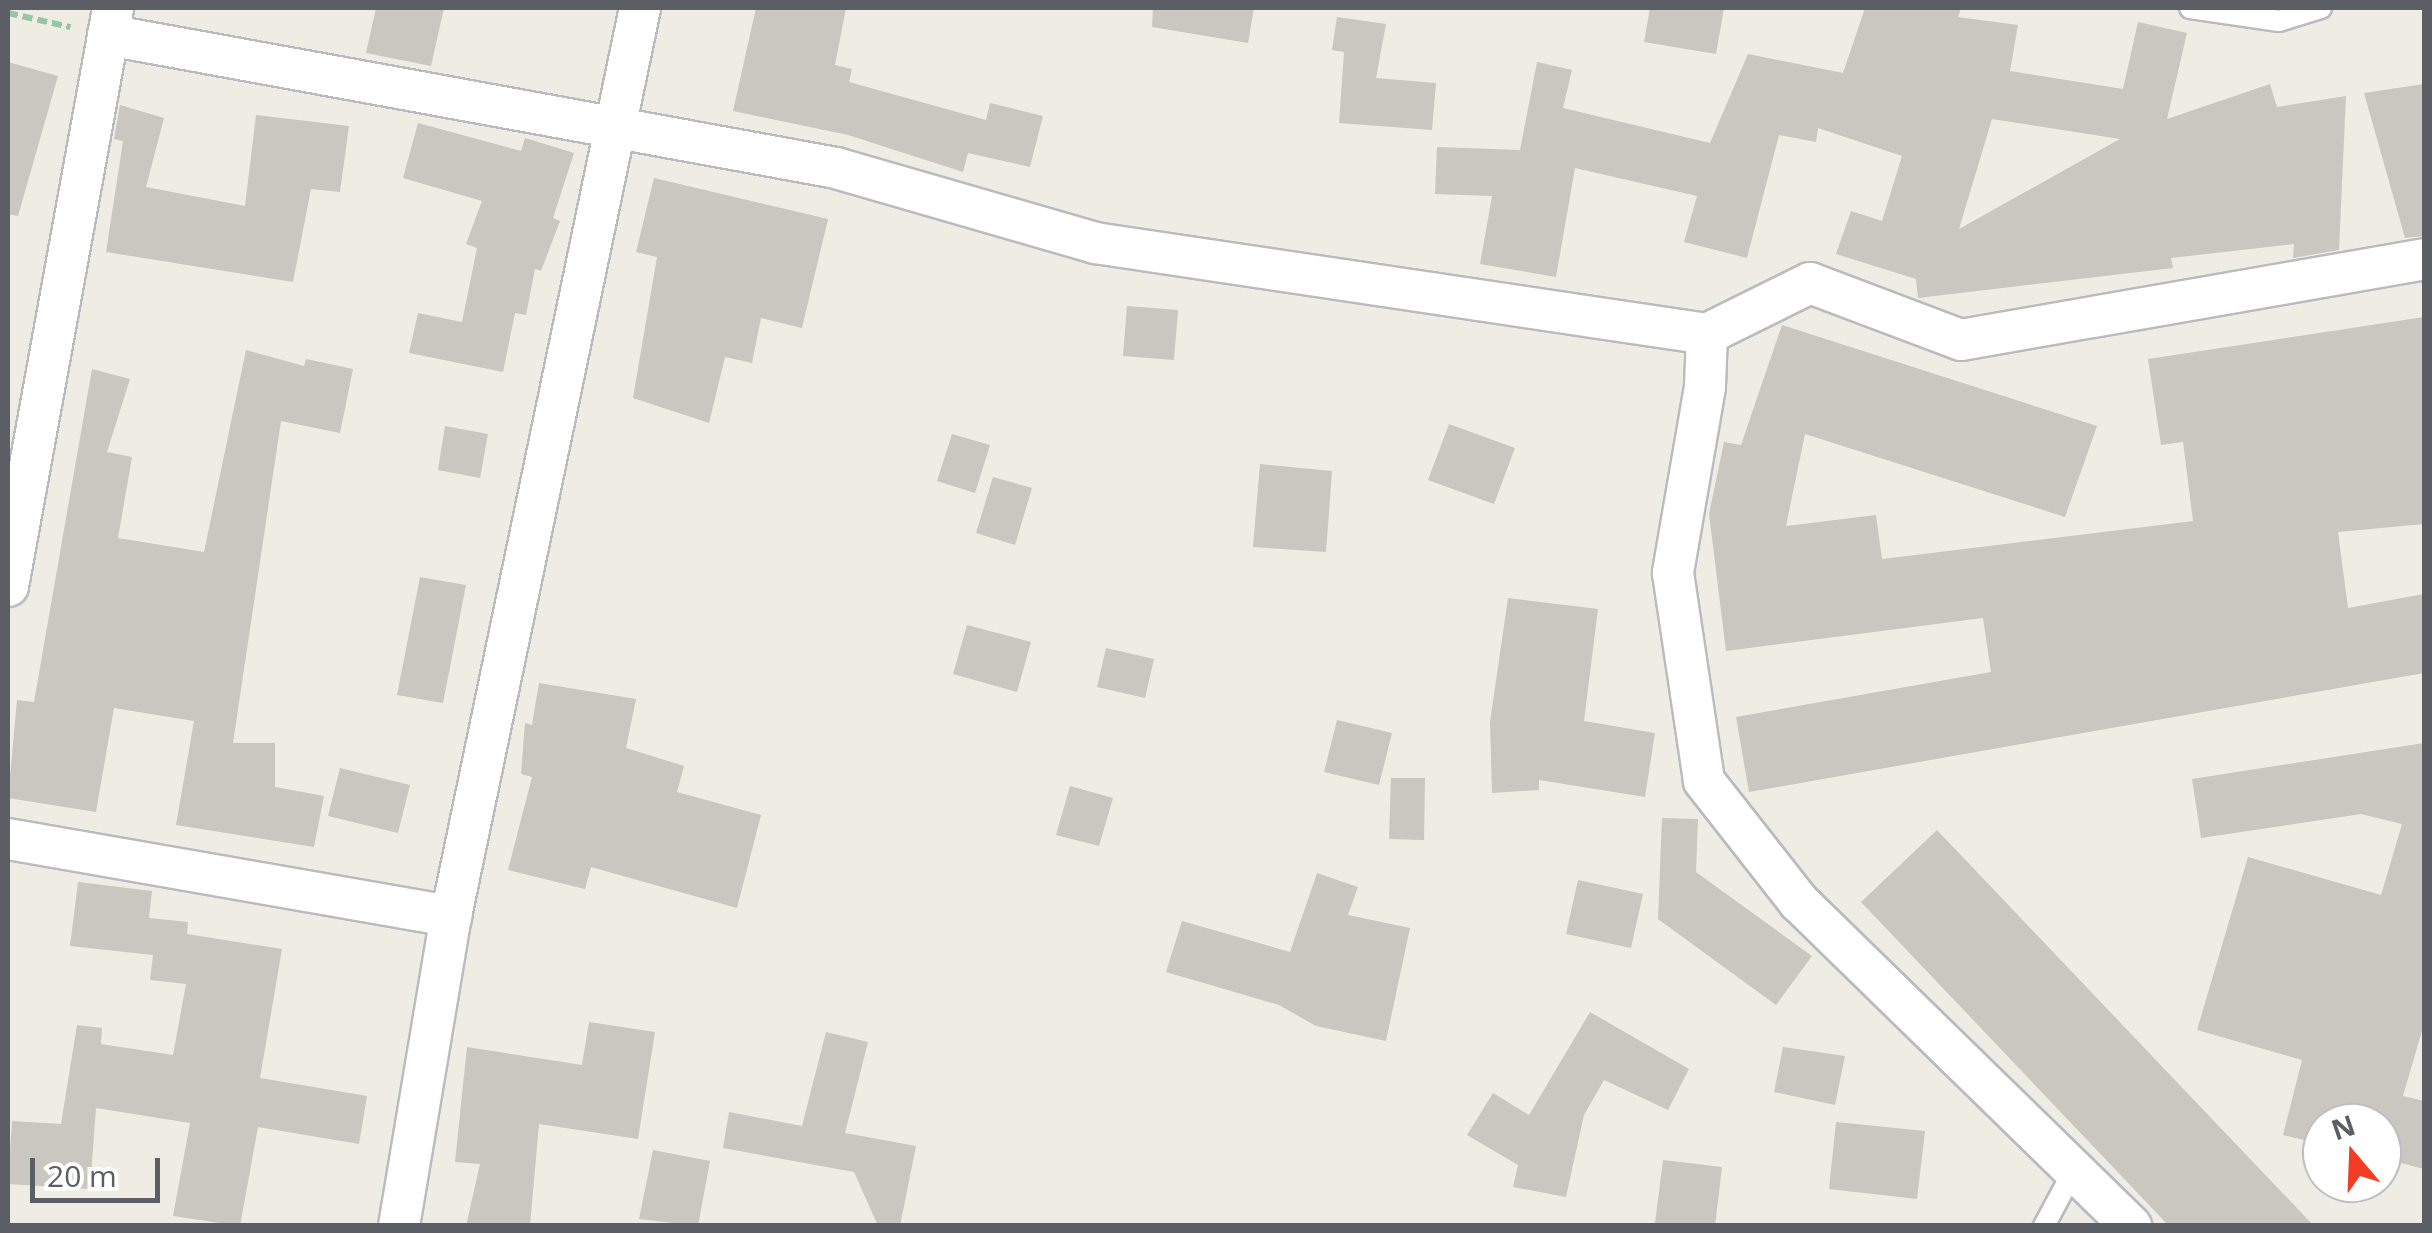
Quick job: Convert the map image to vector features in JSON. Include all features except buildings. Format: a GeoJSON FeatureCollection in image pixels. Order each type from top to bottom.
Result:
{"type":"FeatureCollection","features":[{"type":"Feature","properties":{"kind":"street"},"geometry":{"type":"LineString","coordinates":[[398,1226],[451,916],[640,8]]}},
{"type":"Feature","properties":{"kind":"street"},"geometry":{"type":"LineString","coordinates":[[8,586],[110,21],[615,130],[836,168],[1095,243],[1707,334],[1810,284],[1960,340],[2424,259]]}},
{"type":"Feature","properties":{"kind":"street"},"geometry":{"type":"LineString","coordinates":[[1707,334],[1705,387],[1673,572],[1704,781],[1799,902],[2131,1226]]}},
{"type":"Feature","properties":{"kind":"street"},"geometry":{"type":"LineString","coordinates":[[8,839],[451,916]]}},
{"type":"Feature","properties":{"kind":"lane"},"geometry":{"type":"LineString","coordinates":[[2190,8],[2279,20],[2321,8]]}},
{"type":"Feature","properties":{"kind":"lane"},"geometry":{"type":"LineString","coordinates":[[2044,1226],[2075,1168]]}},
{"type":"Feature","properties":{"kind":"path"},"geometry":{"type":"LineString","coordinates":[[8,14],[110,21]]}}]}
